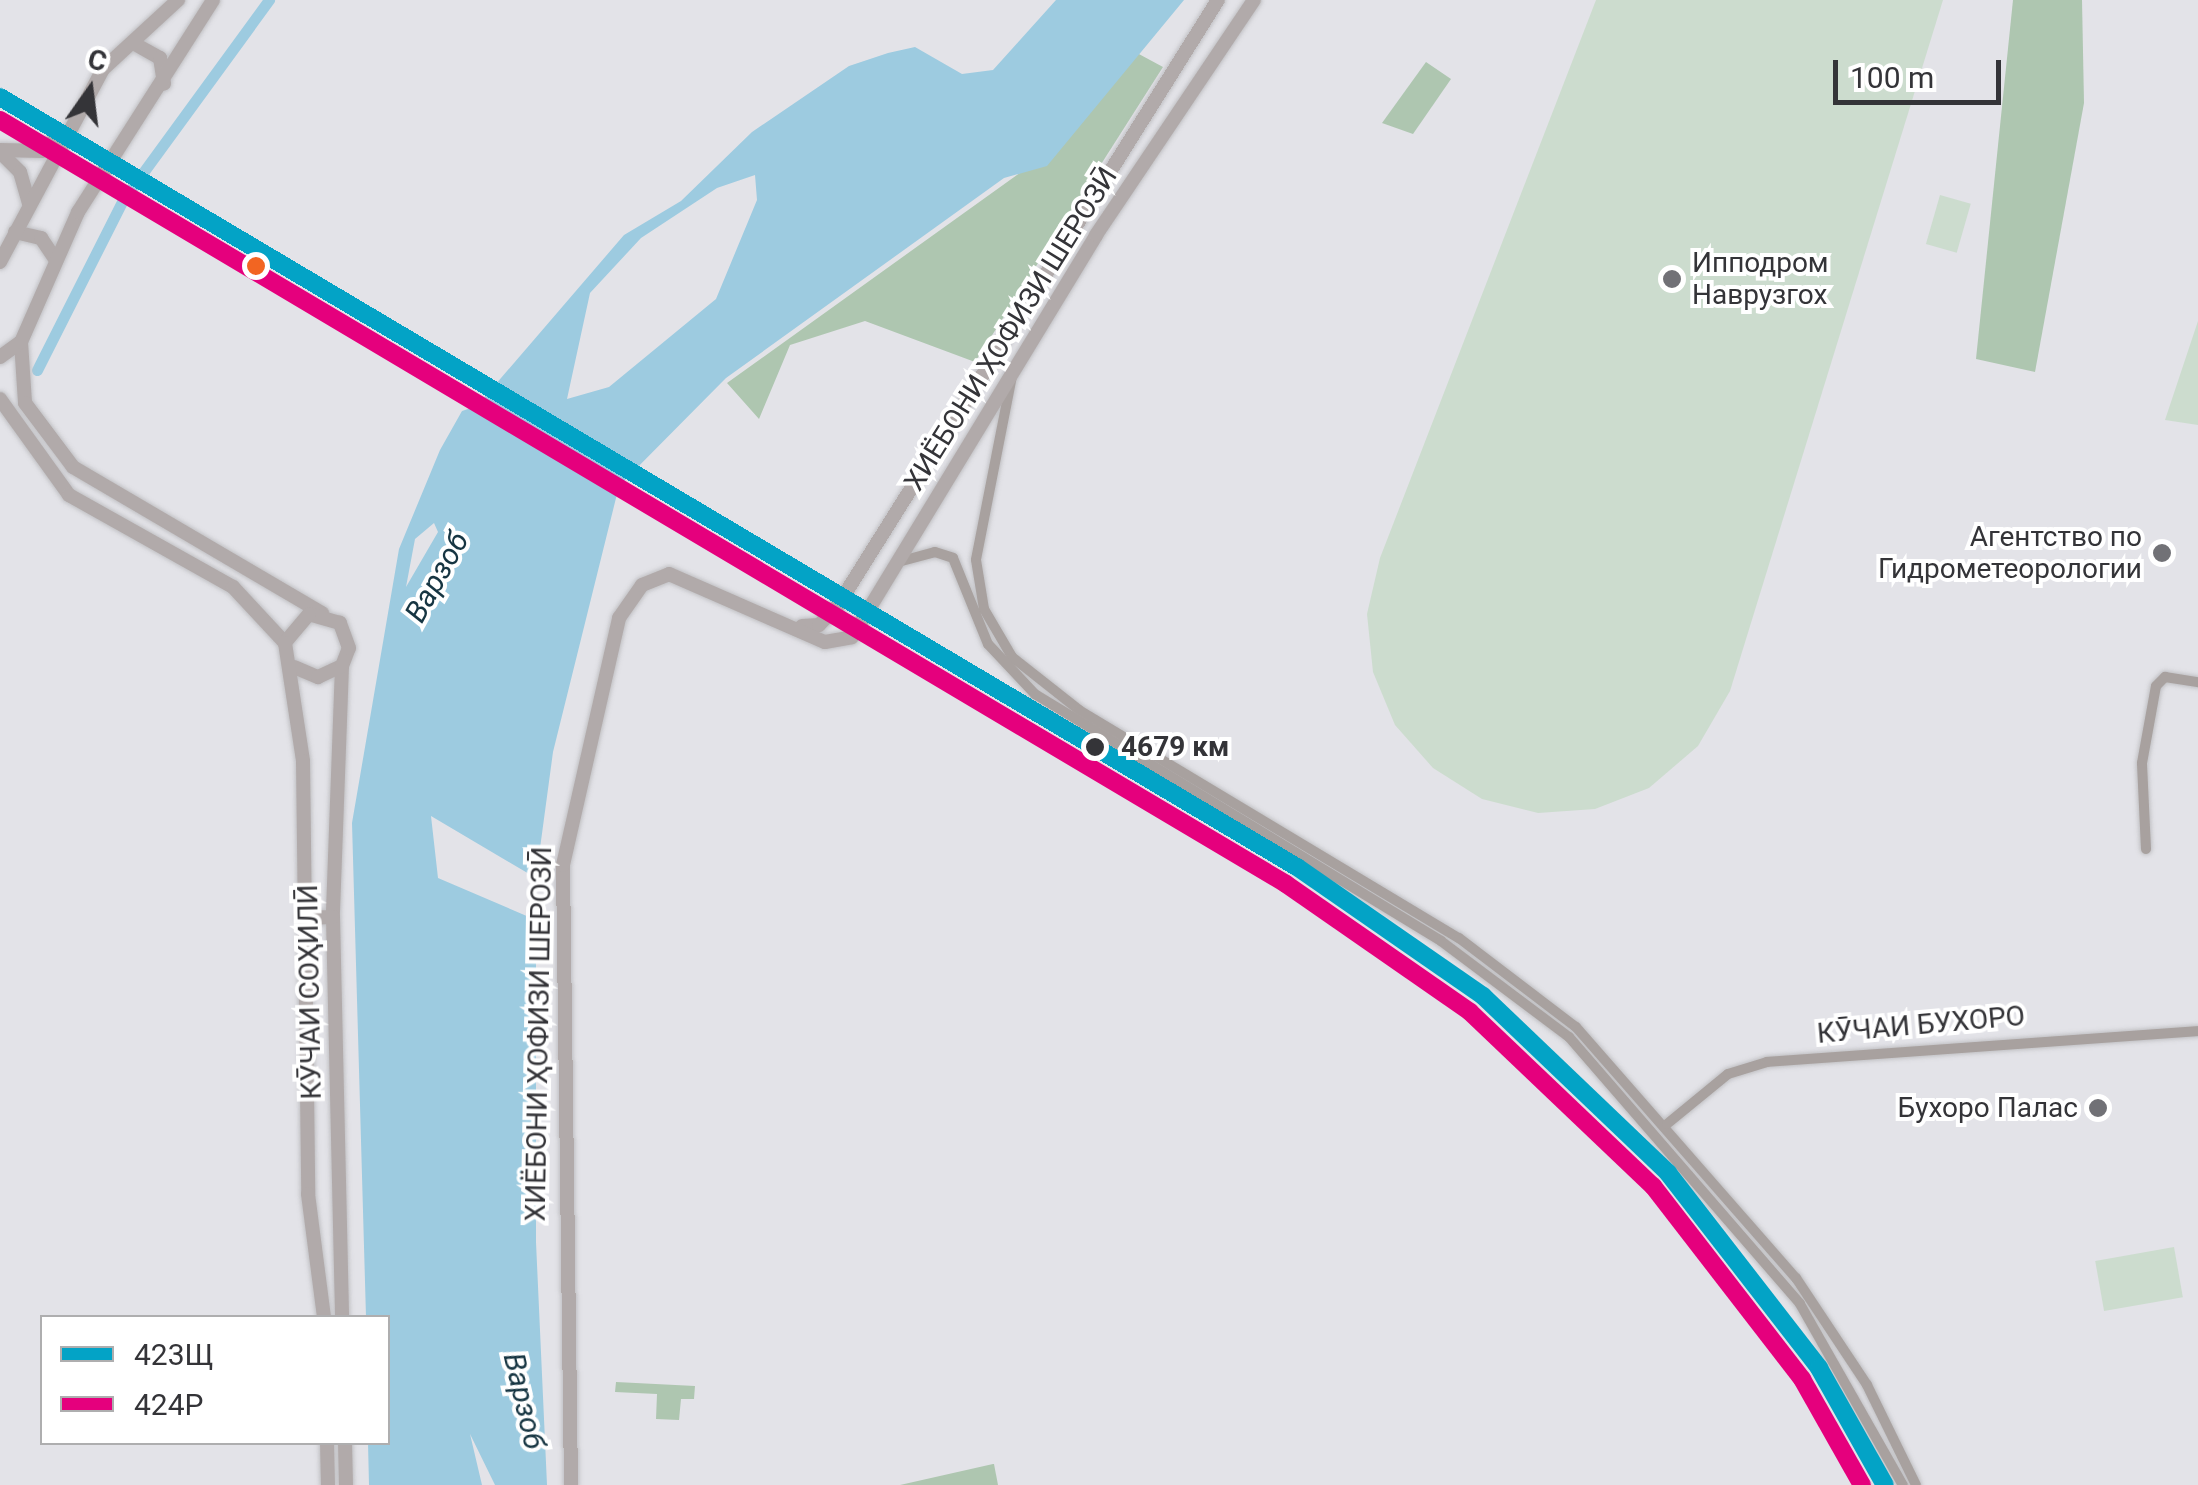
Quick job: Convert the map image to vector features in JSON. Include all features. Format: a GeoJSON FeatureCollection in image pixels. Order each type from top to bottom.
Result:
{"type":"FeatureCollection","features":[{"type":"Feature","properties":{"kind":"street"},"geometry":{"type":"LineString","coordinates":[[0,262],[66,130],[103,69],[178,0]]}},
{"type":"Feature","properties":{"kind":"street"},"geometry":{"type":"LineString","coordinates":[[213,0],[55,260],[21,342],[25,403],[72,468],[323,614]]}},
{"type":"Feature","properties":{"kind":"street","name":"ХИЁБОНИ ҲОФИЗИ ШЕРОЗӢ"},"geometry":{"type":"LineString","coordinates":[[796,625],[815,627],[833,612],[990,352],[1218,0]]}},
{"type":"Feature","properties":{"kind":"street","name":"ХИЁБОНИ ҲОФИЗИ ШЕРОЗӢ"},"geometry":{"type":"LineString","coordinates":[[571,1485],[562,865],[599,680],[628,598],[652,578],[686,576],[825,642],[850,640],[1014,370],[1254,0]]}},
{"type":"Feature","properties":{"kind":"street"},"geometry":{"type":"LineString","coordinates":[[133,43],[160,58],[164,85]]}},
{"type":"Feature","properties":{"kind":"street"},"geometry":{"type":"LineString","coordinates":[[0,151],[42,151],[66,130]]}},
{"type":"Feature","properties":{"kind":"street"},"geometry":{"type":"LineString","coordinates":[[0,151],[20,172],[29,204]]}},
{"type":"Feature","properties":{"kind":"street"},"geometry":{"type":"LineString","coordinates":[[15,232],[41,238],[55,260]]}},
{"type":"Feature","properties":{"kind":"street"},"geometry":{"type":"LineString","coordinates":[[0,357],[21,342]]}},
{"type":"Feature","properties":{"kind":"street"},"geometry":{"type":"LineString","coordinates":[[990,352],[1014,370],[978,514],[984,609],[1026,671],[1149,759]]}},
{"type":"Feature","properties":{"kind":"street","name":"КӮЧАИ СОҲИЛӢ"},"geometry":{"type":"LineString","coordinates":[[0,399],[69,495],[233,587],[285,643],[294,667],[304,918],[308,1194],[324,1315]]}},
{"type":"Feature","properties":{"kind":"street"},"geometry":{"type":"LineString","coordinates":[[898,562],[935,552],[952,558],[1004,666],[1149,759],[1504,968],[1601,1050],[1667,1124],[1824,1318],[1916,1485]]}},
{"type":"Feature","properties":{"kind":"street"},"geometry":{"type":"LineString","coordinates":[[285,643],[298,620],[323,614]]}},
{"type":"Feature","properties":{"kind":"street","name":"КӮЧАИ СОҲИЛӢ"},"geometry":{"type":"LineString","coordinates":[[323,614],[347,634],[342,666],[333,917],[342,1315]]}},
{"type":"Feature","properties":{"kind":"street"},"geometry":{"type":"LineString","coordinates":[[294,667],[318,677],[342,666]]}},
{"type":"Feature","properties":{"kind":"street"},"geometry":{"type":"LineString","coordinates":[[2146,849],[2143,746],[2156,686],[2164,678],[2198,682]]}},
{"type":"Feature","properties":{"kind":"street"},"geometry":{"type":"LineString","coordinates":[[1290,843],[1465,956],[1593,1060],[1800,1304],[1903,1485]]}},
{"type":"Feature","properties":{"kind":"street"},"geometry":{"type":"LineString","coordinates":[[304,918],[333,917]]}},
{"type":"Feature","properties":{"kind":"street","name":"КӮЧАИ БУХОРО"},"geometry":{"type":"LineString","coordinates":[[1667,1124],[1728,1074],[1767,1062],[2198,1031]]}},
{"type":"Feature","properties":{"kind":"street"},"geometry":{"type":"LineString","coordinates":[[327,1445],[328,1485]]}},
{"type":"Feature","properties":{"kind":"street"},"geometry":{"type":"LineString","coordinates":[[345,1445],[346,1485]]}},
{"type":"Feature","properties":{"kind":"green space","name":"Ипподром Наврузгох"},"geometry":{"type":"Polygon","coordinates":[[[1596,0],[1943,0],[1730,691],[1698,746],[1649,788],[1595,809],[1538,813],[1482,799],[1433,768],[1395,725],[1373,672],[1367,614],[1380,558],[1596,0]]]}},
{"type":"Feature","properties":{"kind":"green space"},"geometry":{"type":"Polygon","coordinates":[[[2013,0],[2082,0],[2084,103],[2035,372],[1976,359],[2013,0]]]}},
{"type":"Feature","properties":{"kind":"green space"},"geometry":{"type":"Polygon","coordinates":[[[1137,53],[1163,67],[975,362],[865,321],[790,345],[759,419],[727,383],[1049,152],[1137,53]]]}},
{"type":"Feature","properties":{"kind":"green space"},"geometry":{"type":"Polygon","coordinates":[[[1426,62],[1451,79],[1413,134],[1382,123],[1426,62]]]}},
{"type":"Feature","properties":{"kind":"green space"},"geometry":{"type":"Polygon","coordinates":[[[1940,195],[1971,204],[1957,253],[1926,244],[1940,195]]]}},
{"type":"Feature","properties":{"kind":"green space"},"geometry":{"type":"Polygon","coordinates":[[[2198,321],[2198,425],[2165,420],[2198,321]]]}},
{"type":"Feature","properties":{"kind":"green space"},"geometry":{"type":"Polygon","coordinates":[[[2174,1247],[2183,1297],[2104,1311],[2095,1261],[2174,1247]]]}},
{"type":"Feature","properties":{"kind":"green space"},"geometry":{"type":"Polygon","coordinates":[[[616,1382],[695,1386],[694,1399],[681,1399],[679,1420],[656,1419],[657,1394],[615,1392],[616,1382]]]}},
{"type":"Feature","properties":{"kind":"green space"},"geometry":{"type":"Polygon","coordinates":[[[993,1464],[998,1485],[900,1485],[993,1464]]]}},
{"type":"Feature","properties":{"kind":"water","name":"Варзоб"},"geometry":{"type":"Polygon","coordinates":[[[1056,0],[1184,0],[1047,166],[1004,178],[726,378],[619,486],[553,752],[536,878],[431,816],[438,878],[536,920],[536,1242],[547,1485],[495,1485],[470,1434],[482,1485],[369,1485],[368,1445],[390,1445],[390,1315],[366,1315],[352,823],[399,549],[440,450],[462,411],[477,406],[624,235],[681,201],[752,132],[849,66],[888,53],[915,47],[962,74],[993,70],[1056,0]],[[755,175],[717,188],[641,238],[590,293],[567,399],[609,387],[716,299],[757,200],[755,175]],[[434,523],[415,539],[406,587],[438,532],[434,523]]]}},
{"type":"Feature","properties":{"kind":"waterway"},"geometry":{"type":"LineString","coordinates":[[37,370],[123,200],[269,0]]}},
{"type":"Feature","properties":{"kind":"transit line","name":"423Щ"},"geometry":{"type":"LineString","coordinates":[[0,97],[1297,867],[1483,996],[1668,1173],[1819,1368],[1885,1485]]}},
{"type":"Feature","properties":{"kind":"transit line","name":"424Р"},"geometry":{"type":"LineString","coordinates":[[0,120],[1286,884],[1470,1012],[1653,1186],[1802,1379],[1862,1485]]}},
{"type":"Feature","properties":{"kind":"place","name":"Ипподром Наврузгох"},"geometry":{"type":"Point","coordinates":[1672,279]}},
{"type":"Feature","properties":{"kind":"place","name":"Агентство по Гидрометеорологии"},"geometry":{"type":"Point","coordinates":[2162,553]}},
{"type":"Feature","properties":{"kind":"place","name":"4679 км"},"geometry":{"type":"Point","coordinates":[1095,747]}},
{"type":"Feature","properties":{"kind":"place","name":"Бухоро Палас"},"geometry":{"type":"Point","coordinates":[2098,1108]}}]}
